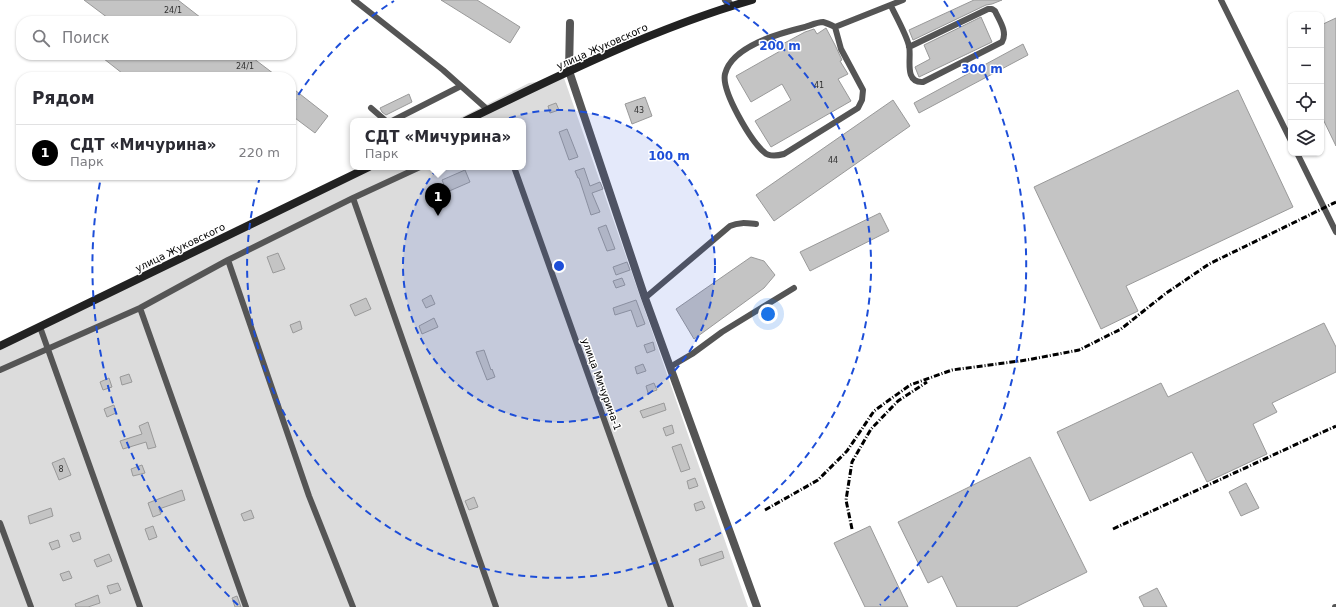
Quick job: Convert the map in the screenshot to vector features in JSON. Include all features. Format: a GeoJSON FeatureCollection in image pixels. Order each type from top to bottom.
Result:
{"type":"FeatureCollection","features":[{"type":"Feature","properties":{"kind":"main road","name":"улица Жуковского"},"geometry":{"type":"LineString","coordinates":[[471,118],[569,71],[647,37],[729,3],[752,0]]}},
{"type":"Feature","properties":{"kind":"main road","name":"улица Жуковского"},"geometry":{"type":"LineString","coordinates":[[0,346],[363,170]]}},
{"type":"Feature","properties":{"kind":"street"},"geometry":{"type":"LineString","coordinates":[[570,23],[569,71],[670,367],[757,607]]}},
{"type":"Feature","properties":{"kind":"lane"},"geometry":{"type":"LineString","coordinates":[[354,0],[461,86],[488,110]]}},
{"type":"Feature","properties":{"kind":"lane"},"geometry":{"type":"LineString","coordinates":[[834,27],[841,49],[863,90],[862,100],[858,108],[784,154],[774,156],[764,153],[742,124],[726,90],[724,76],[732,59],[753,45],[780,33],[823,22],[834,27],[904,0]]}},
{"type":"Feature","properties":{"kind":"lane"},"geometry":{"type":"LineString","coordinates":[[1221,0],[1288,135]]}},
{"type":"Feature","properties":{"kind":"lane"},"geometry":{"type":"LineString","coordinates":[[891,6],[909,46],[908,66],[915,79],[919,82],[924,82],[1002,42],[1005,38],[1005,33],[995,11],[988,9],[909,46]]}},
{"type":"Feature","properties":{"kind":"lane"},"geometry":{"type":"LineString","coordinates":[[398,118],[461,86]]}},
{"type":"Feature","properties":{"kind":"lane"},"geometry":{"type":"LineString","coordinates":[[371,108],[383,118]]}},
{"type":"Feature","properties":{"kind":"lane"},"geometry":{"type":"LineString","coordinates":[[1298,156],[1336,232]]}},
{"type":"Feature","properties":{"kind":"lane"},"geometry":{"type":"LineString","coordinates":[[0,370],[140,308],[228,260],[353,198],[414,170]]}},
{"type":"Feature","properties":{"kind":"lane","name":"улица Мичурина-1"},"geometry":{"type":"LineString","coordinates":[[515,170],[670,607]]}},
{"type":"Feature","properties":{"kind":"lane"},"geometry":{"type":"LineString","coordinates":[[353,198],[496,607]]}},
{"type":"Feature","properties":{"kind":"lane"},"geometry":{"type":"LineString","coordinates":[[646,298],[730,226],[744,222],[756,224]]}},
{"type":"Feature","properties":{"kind":"lane"},"geometry":{"type":"LineString","coordinates":[[228,260],[309,496],[353,607]]}},
{"type":"Feature","properties":{"kind":"lane"},"geometry":{"type":"LineString","coordinates":[[670,367],[692,354],[722,332],[794,288]]}},
{"type":"Feature","properties":{"kind":"lane"},"geometry":{"type":"LineString","coordinates":[[140,308],[246,607]]}},
{"type":"Feature","properties":{"kind":"lane"},"geometry":{"type":"LineString","coordinates":[[40,327],[140,607]]}},
{"type":"Feature","properties":{"kind":"lane"},"geometry":{"type":"LineString","coordinates":[[0,523],[30,607]]}},
{"type":"Feature","properties":{"kind":"shaded area"},"geometry":{"type":"Polygon","coordinates":[[[564,78],[748,607],[0,607],[0,349],[356,170],[526,170],[526,118],[460,118],[529,83],[564,78]]]}},
{"type":"Feature","properties":{"kind":"building"},"geometry":{"type":"Polygon","coordinates":[[[84,0],[178,0],[199,16],[105,16],[84,0]]]}},
{"type":"Feature","properties":{"kind":"building"},"geometry":{"type":"Polygon","coordinates":[[[441,0],[477,0],[520,27],[510,43],[441,0]]]}},
{"type":"Feature","properties":{"kind":"building"},"geometry":{"type":"Polygon","coordinates":[[[974,0],[1002,0],[986,5],[913,40],[909,30],[974,0]]]}},
{"type":"Feature","properties":{"kind":"building"},"geometry":{"type":"Polygon","coordinates":[[[981,17],[992,42],[919,77],[915,67],[930,59],[924,45],[981,17]]]}},
{"type":"Feature","properties":{"kind":"building"},"geometry":{"type":"Polygon","coordinates":[[[1336,18],[1336,146],[1324,121],[1324,24],[1336,18]]]}},
{"type":"Feature","properties":{"kind":"building"},"geometry":{"type":"Polygon","coordinates":[[[826,28],[842,60],[840,61],[848,74],[838,79],[851,101],[771,147],[755,121],[791,100],[782,84],[751,102],[736,76],[782,50],[779,46],[805,32],[814,29],[817,34],[826,28]]]}},
{"type":"Feature","properties":{"kind":"building"},"geometry":{"type":"Polygon","coordinates":[[[1023,44],[1028,55],[919,113],[914,103],[1023,44]]]}},
{"type":"Feature","properties":{"kind":"building"},"geometry":{"type":"Polygon","coordinates":[[[105,60],[256,60],[271,72],[121,72],[105,60]]]}},
{"type":"Feature","properties":{"kind":"building"},"geometry":{"type":"Polygon","coordinates":[[[1238,90],[1293,207],[1126,286],[1138,311],[1101,329],[1034,187],[1238,90]]]}},
{"type":"Feature","properties":{"kind":"building"},"geometry":{"type":"Polygon","coordinates":[[[296,91],[328,116],[315,133],[296,119],[296,91]]]}},
{"type":"Feature","properties":{"kind":"building"},"geometry":{"type":"Polygon","coordinates":[[[409,94],[412,102],[386,115],[382,112],[380,108],[409,94]]]}},
{"type":"Feature","properties":{"kind":"building"},"geometry":{"type":"Polygon","coordinates":[[[645,97],[652,116],[632,124],[625,104],[645,97]]]}},
{"type":"Feature","properties":{"kind":"building"},"geometry":{"type":"Polygon","coordinates":[[[893,100],[910,126],[774,221],[756,195],[893,100]]]}},
{"type":"Feature","properties":{"kind":"building"},"geometry":{"type":"Polygon","coordinates":[[[556,103],[559,110],[550,113],[548,106],[556,103]]]}},
{"type":"Feature","properties":{"kind":"building"},"geometry":{"type":"Polygon","coordinates":[[[567,129],[578,157],[569,160],[559,132],[567,129]]]}},
{"type":"Feature","properties":{"kind":"building"},"geometry":{"type":"Polygon","coordinates":[[[584,168],[590,186],[600,182],[603,189],[592,193],[600,212],[591,215],[579,178],[575,171],[584,168]]]}},
{"type":"Feature","properties":{"kind":"building"},"geometry":{"type":"Polygon","coordinates":[[[465,170],[470,182],[447,192],[442,180],[465,170]]]}},
{"type":"Feature","properties":{"kind":"building"},"geometry":{"type":"Polygon","coordinates":[[[880,213],[889,231],[810,271],[800,252],[880,213]]]}},
{"type":"Feature","properties":{"kind":"building"},"geometry":{"type":"Polygon","coordinates":[[[606,225],[615,249],[607,251],[598,228],[606,225]]]}},
{"type":"Feature","properties":{"kind":"building"},"geometry":{"type":"Polygon","coordinates":[[[278,253],[285,269],[273,273],[267,257],[278,253]]]}},
{"type":"Feature","properties":{"kind":"building"},"geometry":{"type":"Polygon","coordinates":[[[751,257],[764,261],[775,275],[764,288],[694,339],[676,309],[751,257]]]}},
{"type":"Feature","properties":{"kind":"building"},"geometry":{"type":"Polygon","coordinates":[[[627,262],[630,270],[616,275],[613,267],[627,262]]]}},
{"type":"Feature","properties":{"kind":"building"},"geometry":{"type":"Polygon","coordinates":[[[622,278],[625,285],[616,288],[613,281],[622,278]]]}},
{"type":"Feature","properties":{"kind":"building"},"geometry":{"type":"Polygon","coordinates":[[[431,295],[435,304],[426,308],[422,300],[431,295]]]}},
{"type":"Feature","properties":{"kind":"building"},"geometry":{"type":"Polygon","coordinates":[[[366,298],[371,309],[355,316],[350,305],[366,298]]]}},
{"type":"Feature","properties":{"kind":"building"},"geometry":{"type":"Polygon","coordinates":[[[636,300],[645,324],[637,327],[631,310],[615,315],[613,308],[636,300]]]}},
{"type":"Feature","properties":{"kind":"building"},"geometry":{"type":"Polygon","coordinates":[[[434,318],[438,327],[422,334],[419,326],[434,318]]]}},
{"type":"Feature","properties":{"kind":"building"},"geometry":{"type":"Polygon","coordinates":[[[300,321],[302,329],[293,333],[290,325],[300,321]]]}},
{"type":"Feature","properties":{"kind":"building"},"geometry":{"type":"Polygon","coordinates":[[[1324,323],[1336,347],[1336,372],[1272,403],[1277,412],[1253,424],[1267,454],[1207,482],[1192,452],[1090,501],[1057,432],[1161,383],[1168,397],[1324,323]]]}},
{"type":"Feature","properties":{"kind":"building"},"geometry":{"type":"Polygon","coordinates":[[[653,342],[655,350],[647,353],[644,345],[653,342]]]}},
{"type":"Feature","properties":{"kind":"building"},"geometry":{"type":"Polygon","coordinates":[[[484,350],[495,377],[487,380],[476,352],[484,350]]]}},
{"type":"Feature","properties":{"kind":"building"},"geometry":{"type":"Polygon","coordinates":[[[643,364],[646,371],[637,374],[635,367],[643,364]]]}},
{"type":"Feature","properties":{"kind":"building"},"geometry":{"type":"Polygon","coordinates":[[[129,374],[132,382],[122,385],[120,377],[129,374]]]}},
{"type":"Feature","properties":{"kind":"building"},"geometry":{"type":"Polygon","coordinates":[[[109,378],[112,387],[103,390],[100,382],[109,378]]]}},
{"type":"Feature","properties":{"kind":"building"},"geometry":{"type":"Polygon","coordinates":[[[654,383],[657,390],[648,393],[646,386],[654,383]]]}},
{"type":"Feature","properties":{"kind":"building"},"geometry":{"type":"Polygon","coordinates":[[[664,403],[666,410],[643,418],[640,411],[664,403]]]}},
{"type":"Feature","properties":{"kind":"building"},"geometry":{"type":"Polygon","coordinates":[[[114,405],[116,413],[107,417],[104,409],[114,405]]]}},
{"type":"Feature","properties":{"kind":"building"},"geometry":{"type":"Polygon","coordinates":[[[148,422],[156,447],[148,449],[146,442],[123,449],[120,441],[142,434],[139,426],[148,422]]]}},
{"type":"Feature","properties":{"kind":"building"},"geometry":{"type":"Polygon","coordinates":[[[672,425],[674,433],[666,436],[663,428],[672,425]]]}},
{"type":"Feature","properties":{"kind":"building"},"geometry":{"type":"Polygon","coordinates":[[[681,444],[690,469],[681,472],[672,447],[681,444]]]}},
{"type":"Feature","properties":{"kind":"building"},"geometry":{"type":"Polygon","coordinates":[[[1030,457],[1087,572],[1016,607],[957,607],[942,576],[928,583],[898,522],[1030,457]]]}},
{"type":"Feature","properties":{"kind":"building"},"geometry":{"type":"Polygon","coordinates":[[[64,458],[71,475],[59,480],[52,463],[64,458]]]}},
{"type":"Feature","properties":{"kind":"building"},"geometry":{"type":"Polygon","coordinates":[[[142,465],[145,473],[133,476],[131,469],[142,465]]]}},
{"type":"Feature","properties":{"kind":"building"},"geometry":{"type":"Polygon","coordinates":[[[695,478],[698,486],[689,489],[687,481],[695,478]]]}},
{"type":"Feature","properties":{"kind":"building"},"geometry":{"type":"Polygon","coordinates":[[[1246,483],[1259,508],[1241,516],[1229,492],[1246,483]]]}},
{"type":"Feature","properties":{"kind":"building"},"geometry":{"type":"Polygon","coordinates":[[[182,490],[185,500],[159,509],[161,514],[153,517],[148,503],[182,490]]]}},
{"type":"Feature","properties":{"kind":"building"},"geometry":{"type":"Polygon","coordinates":[[[474,497],[478,507],[469,510],[465,501],[474,497]]]}},
{"type":"Feature","properties":{"kind":"building"},"geometry":{"type":"Polygon","coordinates":[[[702,501],[705,508],[696,511],[694,504],[702,501]]]}},
{"type":"Feature","properties":{"kind":"building"},"geometry":{"type":"Polygon","coordinates":[[[51,508],[53,516],[30,524],[28,516],[51,508]]]}},
{"type":"Feature","properties":{"kind":"building"},"geometry":{"type":"Polygon","coordinates":[[[251,510],[254,518],[244,521],[241,514],[251,510]]]}},
{"type":"Feature","properties":{"kind":"building"},"geometry":{"type":"Polygon","coordinates":[[[153,526],[157,537],[149,540],[145,529],[153,526]]]}},
{"type":"Feature","properties":{"kind":"building"},"geometry":{"type":"Polygon","coordinates":[[[870,526],[908,607],[865,607],[834,543],[870,526]]]}},
{"type":"Feature","properties":{"kind":"building"},"geometry":{"type":"Polygon","coordinates":[[[79,532],[81,539],[73,542],[70,535],[79,532]]]}},
{"type":"Feature","properties":{"kind":"building"},"geometry":{"type":"Polygon","coordinates":[[[58,540],[60,547],[52,550],[49,543],[58,540]]]}},
{"type":"Feature","properties":{"kind":"building"},"geometry":{"type":"Polygon","coordinates":[[[722,551],[724,558],[701,566],[699,559],[722,551]]]}},
{"type":"Feature","properties":{"kind":"building"},"geometry":{"type":"Polygon","coordinates":[[[109,554],[112,561],[97,567],[94,560],[109,554]]]}},
{"type":"Feature","properties":{"kind":"building"},"geometry":{"type":"Polygon","coordinates":[[[69,571],[72,578],[63,581],[60,574],[69,571]]]}},
{"type":"Feature","properties":{"kind":"building"},"geometry":{"type":"Polygon","coordinates":[[[118,583],[121,590],[110,594],[107,586],[118,583]]]}},
{"type":"Feature","properties":{"kind":"building"},"geometry":{"type":"Polygon","coordinates":[[[1157,588],[1167,607],[1144,607],[1139,597],[1157,588]]]}},
{"type":"Feature","properties":{"kind":"building"},"geometry":{"type":"Polygon","coordinates":[[[98,595],[100,603],[88,607],[76,607],[75,604],[98,595]]]}},
{"type":"Feature","properties":{"kind":"building"},"geometry":{"type":"Polygon","coordinates":[[[237,596],[241,607],[235,607],[232,598],[237,596]]]}},
{"type":"Feature","properties":{"kind":"railway"},"geometry":{"type":"LineString","coordinates":[[765,510],[818,480],[847,451],[874,411],[910,385],[952,370],[1027,360],[1079,350],[1121,329],[1165,294],[1209,264],[1336,202]]}},
{"type":"Feature","properties":{"kind":"railway"},"geometry":{"type":"LineString","coordinates":[[852,529],[846,500],[852,462],[871,429],[898,401],[927,382]]}},
{"type":"Feature","properties":{"kind":"railway"},"geometry":{"type":"LineString","coordinates":[[1113,529],[1336,426]]}},
{"type":"Feature","properties":{"kind":"place","name":"СДТ «Мичурина»"},"geometry":{"type":"Point","coordinates":[438,216]}}]}
